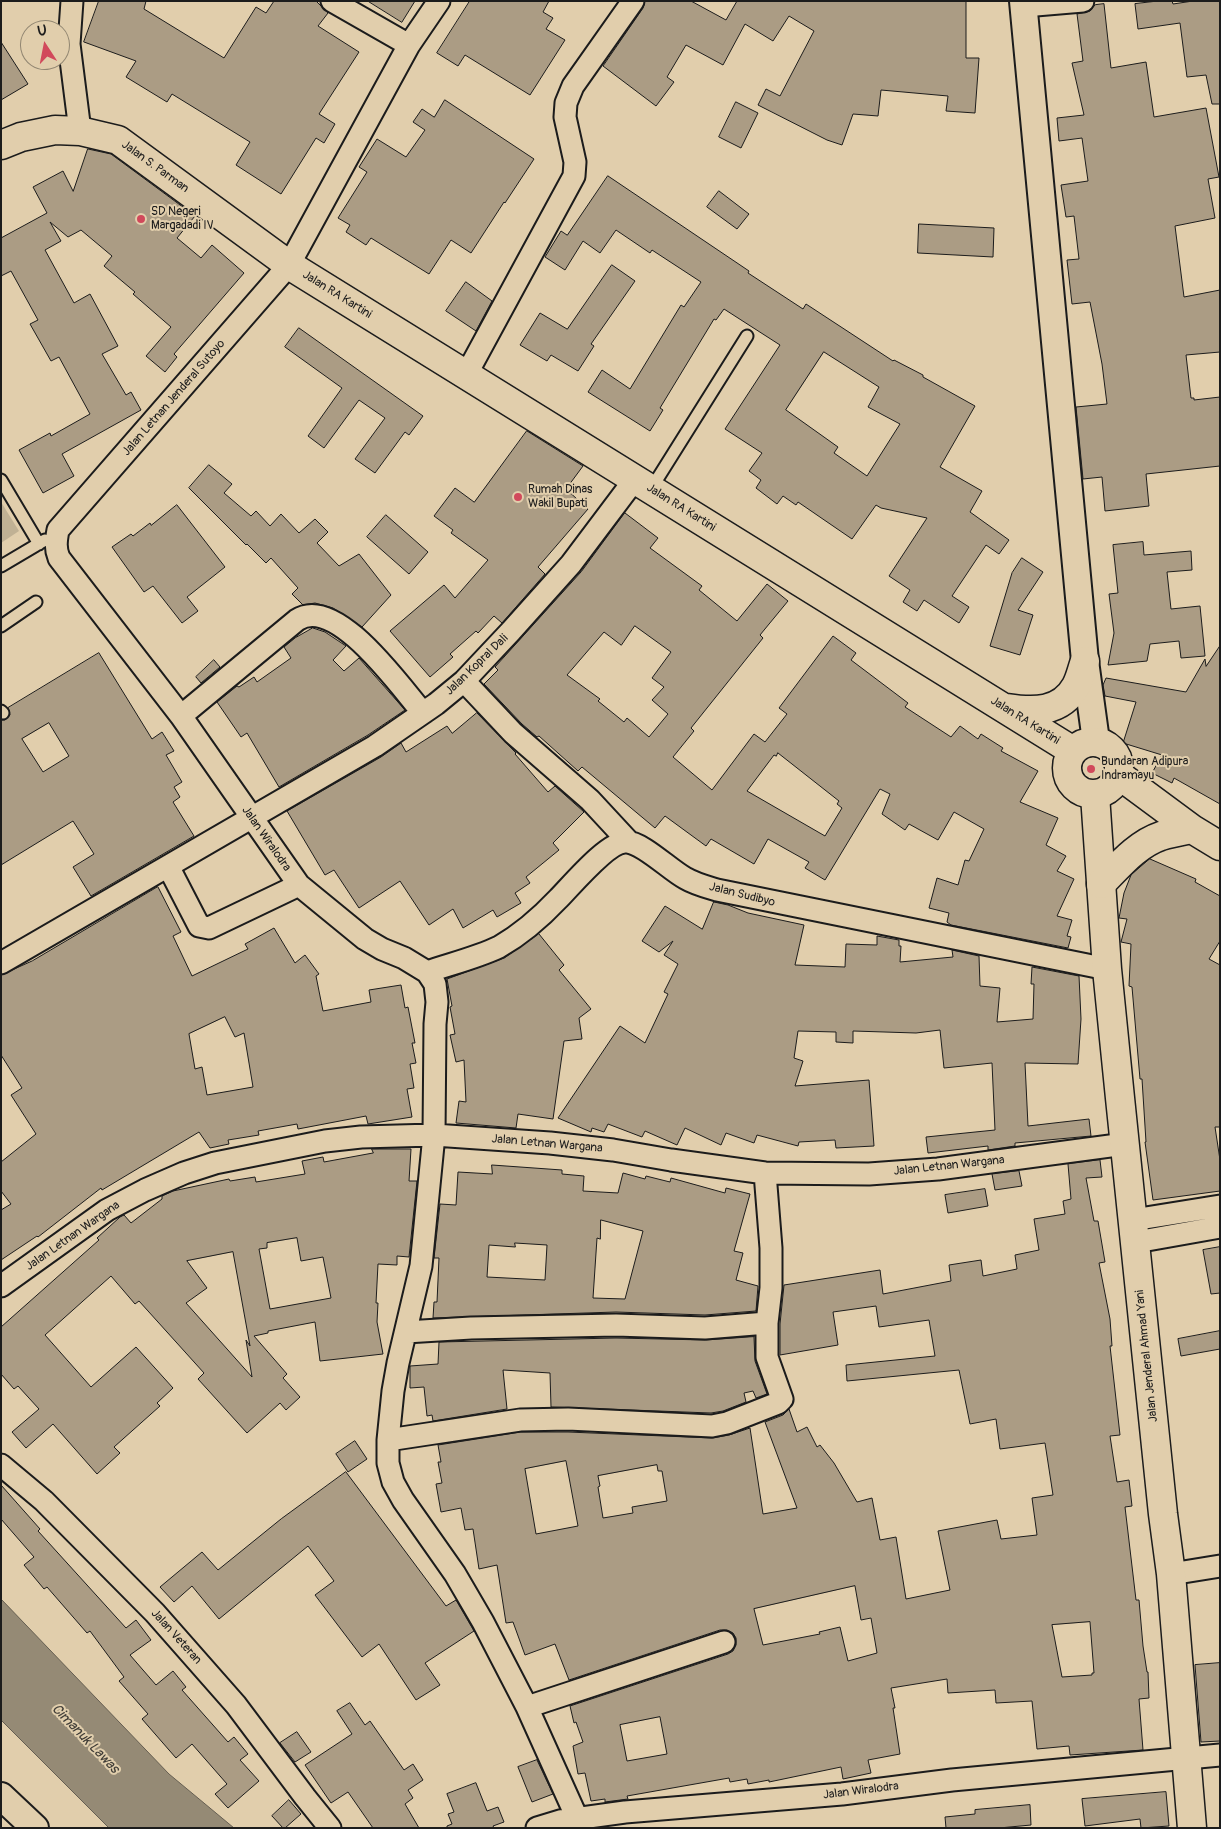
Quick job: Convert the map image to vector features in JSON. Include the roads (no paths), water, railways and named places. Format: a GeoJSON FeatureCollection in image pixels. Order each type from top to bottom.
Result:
{"type":"FeatureCollection","features":[{"type":"Feature","properties":{"kind":"main road","name":"Jalan S. Parman"},"geometry":{"type":"LineString","coordinates":[[1,145],[21,136],[55,130],[80,131],[118,140],[289,265]]}},
{"type":"Feature","properties":{"kind":"main road","name":"Jalan RA Kartini"},"geometry":{"type":"LineString","coordinates":[[289,265],[1003,707],[1084,746]]}},
{"type":"Feature","properties":{"kind":"main road"},"geometry":{"type":"LineString","coordinates":[[1003,707],[1028,711],[1047,710],[1064,700],[1076,687],[1085,661]]}},
{"type":"Feature","properties":{"kind":"main road"},"geometry":{"type":"LineString","coordinates":[[1107,745],[1115,753],[1120,764],[1119,775],[1114,784],[1107,790],[1095,795],[1078,789],[1071,781],[1067,771],[1068,761],[1084,746],[1107,745]]}},
{"type":"Feature","properties":{"kind":"main road"},"geometry":{"type":"LineString","coordinates":[[1119,775],[1192,829],[1220,846]]}},
{"type":"Feature","properties":{"kind":"main road","name":"Jalan Jenderal Ahmad Yani"},"geometry":{"type":"LineString","coordinates":[[1095,795],[1107,969],[1163,1514],[1171,1574],[1192,1828]]}},
{"type":"Feature","properties":{"kind":"main road"},"geometry":{"type":"LineString","coordinates":[[1101,884],[1134,851],[1160,836],[1192,829]]}},
{"type":"Feature","properties":{"kind":"street"},"geometry":{"type":"LineString","coordinates":[[72,1],[68,44],[80,131]]}},
{"type":"Feature","properties":{"kind":"street"},"geometry":{"type":"LineString","coordinates":[[332,1],[409,45]]}},
{"type":"Feature","properties":{"kind":"street","name":"Jalan Letnan Jenderal Sutoyo"},"geometry":{"type":"LineString","coordinates":[[58,530],[289,265],[409,45],[439,1]]}},
{"type":"Feature","properties":{"kind":"street"},"geometry":{"type":"LineString","coordinates":[[466,375],[574,176],[575,162],[566,117],[566,102],[573,86],[633,1]]}},
{"type":"Feature","properties":{"kind":"street"},"geometry":{"type":"LineString","coordinates":[[1083,1],[1024,4],[1085,661],[1084,746]]}},
{"type":"Feature","properties":{"kind":"street","name":"Jalan Kopral Dali"},"geometry":{"type":"LineString","coordinates":[[1,962],[374,746],[423,713],[464,681],[511,632],[643,484]]}},
{"type":"Feature","properties":{"kind":"street","name":"Jalan Wiralodra"},"geometry":{"type":"LineString","coordinates":[[58,530],[56,542],[59,558],[181,716],[299,885],[364,939],[404,958],[427,972]]}},
{"type":"Feature","properties":{"kind":"street"},"geometry":{"type":"LineString","coordinates":[[181,716],[302,616],[318,616],[338,624],[365,645],[423,713]]}},
{"type":"Feature","properties":{"kind":"street","name":"Jalan Sudibyo"},"geometry":{"type":"LineString","coordinates":[[464,681],[513,733],[590,800],[628,842],[686,879],[717,890],[1107,969]]}},
{"type":"Feature","properties":{"kind":"street"},"geometry":{"type":"LineString","coordinates":[[576,1818],[527,1708],[483,1622],[393,1482],[388,1463],[388,1440],[398,1362],[421,1266],[434,1135],[435,1024],[437,1002],[435,984],[427,972],[479,955],[511,939],[548,910],[594,861],[610,848],[620,843],[628,842]]}},
{"type":"Feature","properties":{"kind":"street"},"geometry":{"type":"LineString","coordinates":[[168,866],[200,926],[209,928],[299,885]]}},
{"type":"Feature","properties":{"kind":"street","name":"Jalan Letnan Wargana"},"geometry":{"type":"LineString","coordinates":[[1,1286],[107,1210],[145,1190],[184,1173],[215,1163],[325,1141],[361,1137],[434,1135],[559,1144],[612,1150],[765,1173],[869,1174],[938,1169],[1126,1144]]}},
{"type":"Feature","properties":{"kind":"street"},"geometry":{"type":"LineString","coordinates":[[388,1440],[520,1420],[568,1419],[712,1426],[728,1423],[778,1403],[782,1399],[767,1357],[771,1248],[765,1173]]}},
{"type":"Feature","properties":{"kind":"street"},"geometry":{"type":"LineString","coordinates":[[1135,1231],[1220,1206]]}},
{"type":"Feature","properties":{"kind":"street"},"geometry":{"type":"LineString","coordinates":[[1135,1231],[1220,1227]]}},
{"type":"Feature","properties":{"kind":"street"},"geometry":{"type":"LineString","coordinates":[[406,1332],[471,1328],[606,1325],[705,1328],[767,1323]]}},
{"type":"Feature","properties":{"kind":"street","name":"Jalan Veteran"},"geometry":{"type":"LineString","coordinates":[[1,1465],[44,1500],[155,1613],[236,1705],[330,1828]]}},
{"type":"Feature","properties":{"kind":"street"},"geometry":{"type":"LineString","coordinates":[[1171,1574],[1220,1566]]}},
{"type":"Feature","properties":{"kind":"street"},"geometry":{"type":"LineString","coordinates":[[527,1708],[724,1642]]}},
{"type":"Feature","properties":{"kind":"street","name":"Jalan Wiralodra"},"geometry":{"type":"LineString","coordinates":[[537,1828],[576,1818],[625,1812],[842,1794],[952,1780],[1220,1755]]}},
{"type":"Feature","properties":{"kind":"street"},"geometry":{"type":"LineString","coordinates":[[1,1796],[35,1828]]}},
{"type":"Feature","properties":{"kind":"lane"},"geometry":{"type":"LineString","coordinates":[[643,484],[747,336]]}},
{"type":"Feature","properties":{"kind":"lane"},"geometry":{"type":"LineString","coordinates":[[1,480],[39,544]]}},
{"type":"Feature","properties":{"kind":"lane"},"geometry":{"type":"LineString","coordinates":[[1,566],[39,544],[58,530]]}},
{"type":"Feature","properties":{"kind":"lane"},"geometry":{"type":"LineString","coordinates":[[1,626],[36,602]]}},
{"type":"Feature","properties":{"kind":"water","name":"Cimanuk Lawas"},"geometry":{"type":"Polygon","coordinates":[[[1,1599],[169,1774],[234,1828],[109,1828],[1,1720],[1,1599]]]}},
{"type":"Feature","properties":{"kind":"place","name":"SD Negeri Margadadi IV"},"geometry":{"type":"Point","coordinates":[141,219]}},
{"type":"Feature","properties":{"kind":"place","name":"Rumah Dinas Wakil Bupati"},"geometry":{"type":"Point","coordinates":[518,497]}},
{"type":"Feature","properties":{"kind":"place","name":"Bundaran Adipura Indramayu"},"geometry":{"type":"Point","coordinates":[1091,769]}}]}
